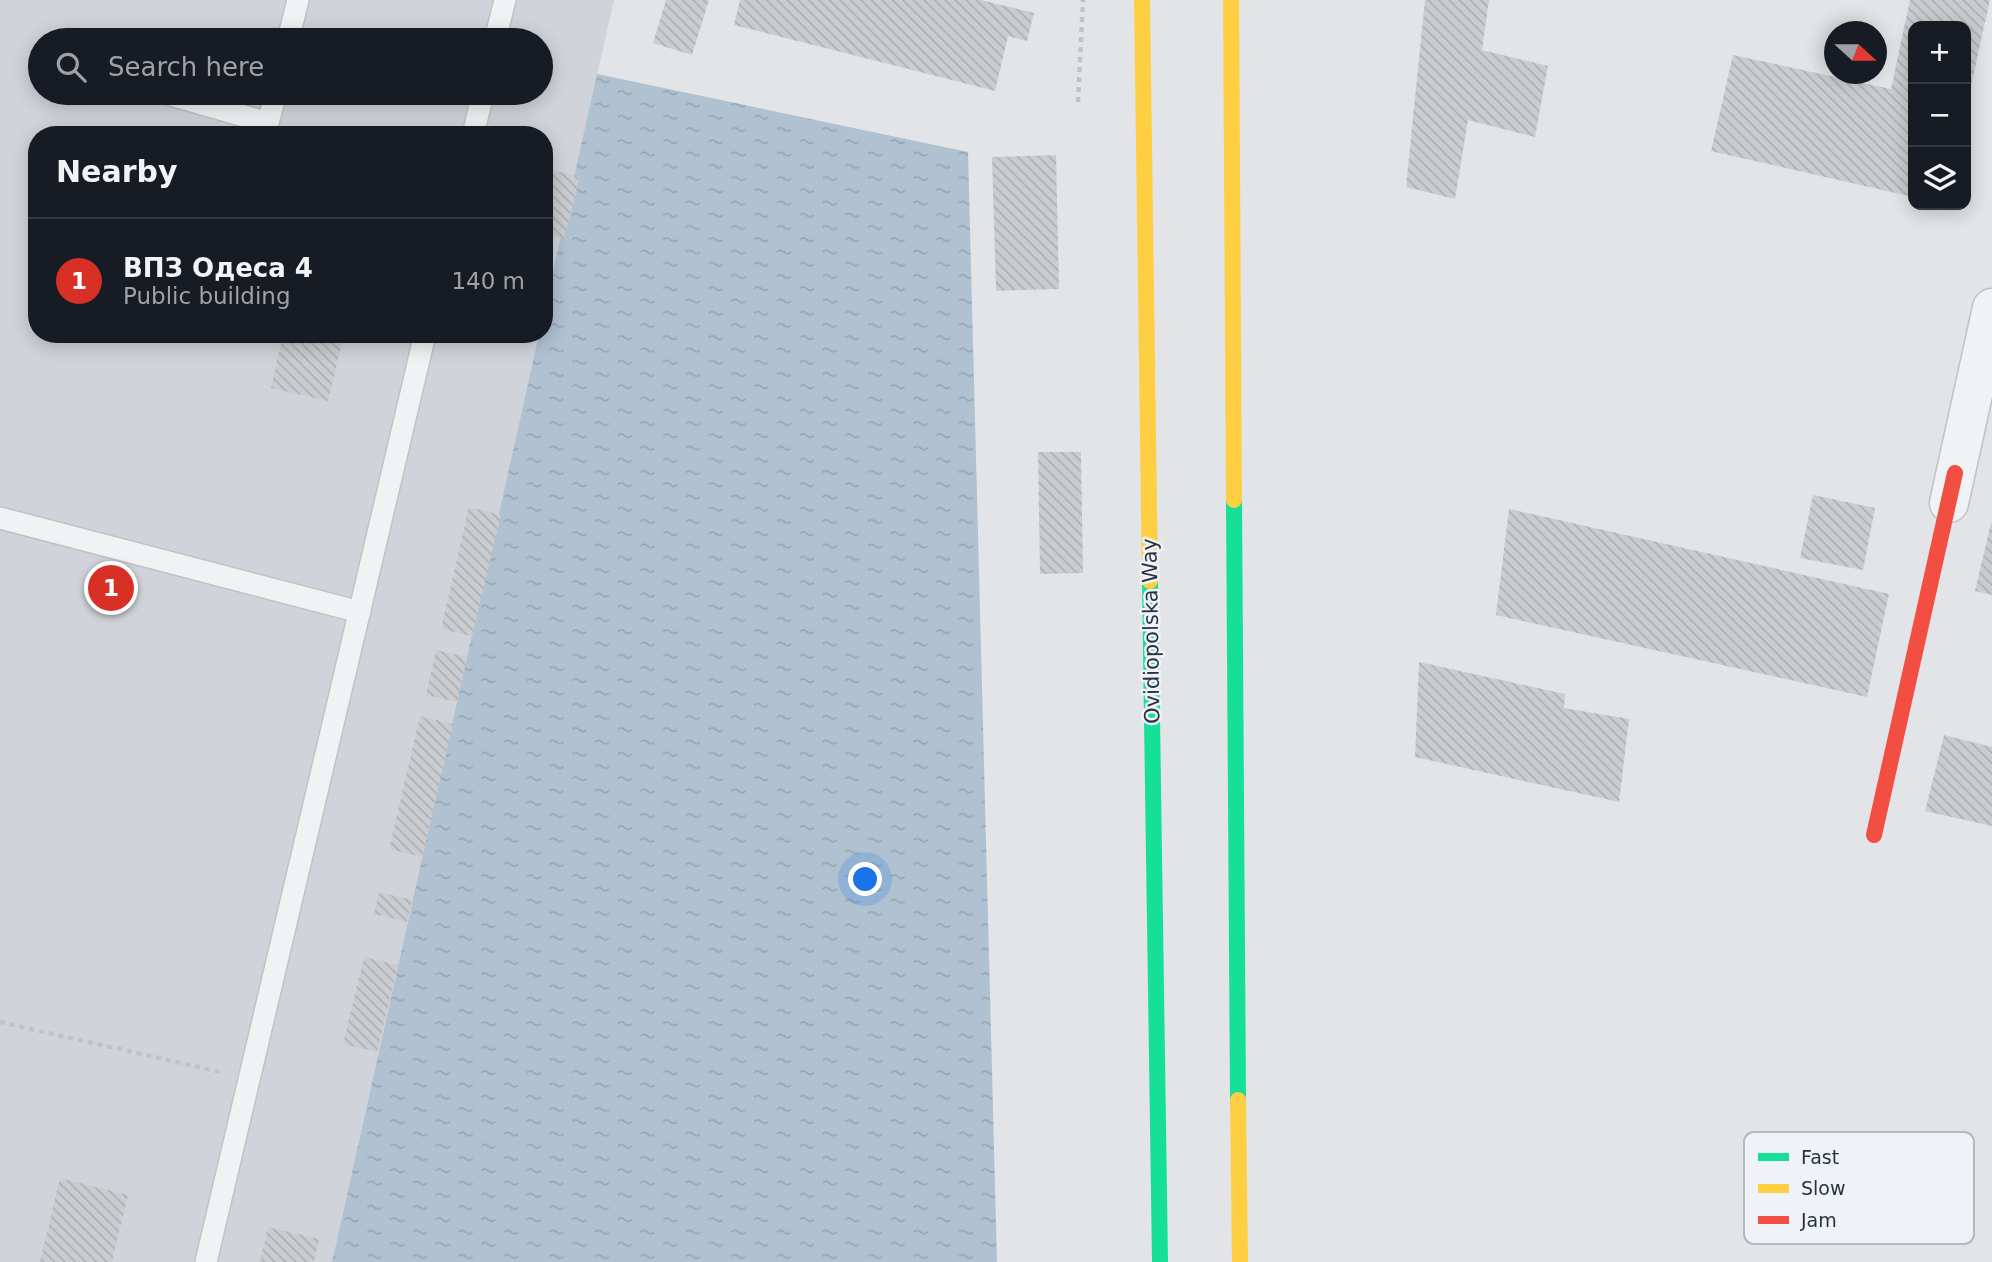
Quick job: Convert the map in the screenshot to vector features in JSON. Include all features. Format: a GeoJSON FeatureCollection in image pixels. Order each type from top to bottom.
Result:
{"type":"FeatureCollection","features":[{"type":"Feature","properties":{"kind":"main road","name":"Ovidiopolska Way"},"geometry":{"type":"LineString","coordinates":[[1142,0],[1160,1262]]}},
{"type":"Feature","properties":{"kind":"main road"},"geometry":{"type":"LineString","coordinates":[[1231,0],[1240,1262]]}},
{"type":"Feature","properties":{"kind":"main road"},"geometry":{"type":"LineString","coordinates":[[1874,835],[1952,488]]}},
{"type":"Feature","properties":{"kind":"street"},"geometry":{"type":"LineString","coordinates":[[1952,488],[1992,308]]}},
{"type":"Feature","properties":{"kind":"lane"},"geometry":{"type":"LineString","coordinates":[[291,28],[298,0]]}},
{"type":"Feature","properties":{"kind":"lane"},"geometry":{"type":"LineString","coordinates":[[498,28],[505,0]]}},
{"type":"Feature","properties":{"kind":"lane"},"geometry":{"type":"LineString","coordinates":[[206,105],[268,123],[273,105]]}},
{"type":"Feature","properties":{"kind":"lane"},"geometry":{"type":"LineString","coordinates":[[475,126],[480,105]]}},
{"type":"Feature","properties":{"kind":"lane"},"geometry":{"type":"LineString","coordinates":[[205,1262],[423,343]]}},
{"type":"Feature","properties":{"kind":"lane"},"geometry":{"type":"LineString","coordinates":[[0,517],[359,612]]}},
{"type":"Feature","properties":{"kind":"path"},"geometry":{"type":"LineString","coordinates":[[1078,102],[1083,0]]}},
{"type":"Feature","properties":{"kind":"path"},"geometry":{"type":"LineString","coordinates":[[0,1022],[249,1079]]}},
{"type":"Feature","properties":{"kind":"shaded area"},"geometry":{"type":"Polygon","coordinates":[[[0,0],[614,0],[553,271],[553,126],[28,126],[28,343],[537,343],[332,1262],[0,1262],[0,0]]]}},
{"type":"Feature","properties":{"kind":"water"},"geometry":{"type":"Polygon","coordinates":[[[597,74],[968,152],[997,1262],[332,1262],[537,343],[553,343],[553,271],[597,74]]]}},
{"type":"Feature","properties":{"kind":"building"},"geometry":{"type":"Polygon","coordinates":[[[666,0],[709,0],[692,55],[653,43],[666,0]]]}},
{"type":"Feature","properties":{"kind":"building"},"geometry":{"type":"Polygon","coordinates":[[[740,0],[981,0],[1034,13],[1027,41],[1008,36],[995,91],[734,25],[740,0]]]}},
{"type":"Feature","properties":{"kind":"building"},"geometry":{"type":"Polygon","coordinates":[[[1425,0],[1489,0],[1482,50],[1548,66],[1535,137],[1468,120],[1455,199],[1406,187],[1425,0]]]}},
{"type":"Feature","properties":{"kind":"building"},"geometry":{"type":"Polygon","coordinates":[[[1910,0],[1990,0],[1971,86],[1971,21],[1908,21],[1908,196],[1711,151],[1733,55],[1824,75],[1824,84],[1868,84],[1891,89],[1910,0]]]}},
{"type":"Feature","properties":{"kind":"building"},"geometry":{"type":"Polygon","coordinates":[[[1056,155],[1059,289],[996,291],[992,157],[1056,155]]]}},
{"type":"Feature","properties":{"kind":"building"},"geometry":{"type":"Polygon","coordinates":[[[553,170],[580,177],[564,239],[553,236],[553,170]]]}},
{"type":"Feature","properties":{"kind":"building"},"geometry":{"type":"Polygon","coordinates":[[[281,343],[342,343],[328,401],[271,388],[281,343]]]}},
{"type":"Feature","properties":{"kind":"building"},"geometry":{"type":"Polygon","coordinates":[[[1038,452],[1081,452],[1083,573],[1040,574],[1038,452]]]}},
{"type":"Feature","properties":{"kind":"building"},"geometry":{"type":"Polygon","coordinates":[[[1813,495],[1875,508],[1863,570],[1800,558],[1813,495]]]}},
{"type":"Feature","properties":{"kind":"building"},"geometry":{"type":"Polygon","coordinates":[[[469,507],[501,515],[472,636],[441,629],[469,507]]]}},
{"type":"Feature","properties":{"kind":"building"},"geometry":{"type":"Polygon","coordinates":[[[1509,509],[1889,594],[1867,697],[1496,615],[1509,509]]]}},
{"type":"Feature","properties":{"kind":"building"},"geometry":{"type":"Polygon","coordinates":[[[1992,523],[1992,595],[1975,591],[1992,523]]]}},
{"type":"Feature","properties":{"kind":"building"},"geometry":{"type":"Polygon","coordinates":[[[436,650],[467,657],[457,702],[426,695],[436,650]]]}},
{"type":"Feature","properties":{"kind":"building"},"geometry":{"type":"Polygon","coordinates":[[[1419,662],[1565,694],[1564,708],[1629,719],[1619,802],[1415,757],[1419,662]]]}},
{"type":"Feature","properties":{"kind":"building"},"geometry":{"type":"Polygon","coordinates":[[[420,716],[453,724],[422,857],[389,849],[420,716]]]}},
{"type":"Feature","properties":{"kind":"building"},"geometry":{"type":"Polygon","coordinates":[[[1944,735],[1992,747],[1992,826],[1925,811],[1944,735]]]}},
{"type":"Feature","properties":{"kind":"building"},"geometry":{"type":"Polygon","coordinates":[[[379,892],[412,900],[407,922],[374,914],[379,892]]]}},
{"type":"Feature","properties":{"kind":"building"},"geometry":{"type":"Polygon","coordinates":[[[364,957],[398,965],[377,1052],[343,1044],[364,957]]]}},
{"type":"Feature","properties":{"kind":"building"},"geometry":{"type":"Polygon","coordinates":[[[60,1178],[128,1195],[112,1262],[40,1262],[60,1178]]]}},
{"type":"Feature","properties":{"kind":"building"},"geometry":{"type":"Polygon","coordinates":[[[268,1227],[319,1239],[314,1262],[260,1262],[268,1227]]]}},
{"type":"Feature","properties":{"kind":"traffic: fast"},"geometry":{"type":"LineString","coordinates":[[1234,500],[1238,1100]]}},
{"type":"Feature","properties":{"kind":"traffic: fast"},"geometry":{"type":"LineString","coordinates":[[1150,581],[1160,1262]]}},
{"type":"Feature","properties":{"kind":"traffic: slow"},"geometry":{"type":"LineString","coordinates":[[1142,0],[1150,581]]}},
{"type":"Feature","properties":{"kind":"traffic: slow"},"geometry":{"type":"LineString","coordinates":[[1231,0],[1234,500]]}},
{"type":"Feature","properties":{"kind":"traffic: slow"},"geometry":{"type":"LineString","coordinates":[[1238,1100],[1240,1262]]}},
{"type":"Feature","properties":{"kind":"traffic: jam"},"geometry":{"type":"LineString","coordinates":[[1874,835],[1955,473]]}},
{"type":"Feature","properties":{"kind":"place","name":"ВПЗ Одеса 4"},"geometry":{"type":"Point","coordinates":[111,588]}}]}
